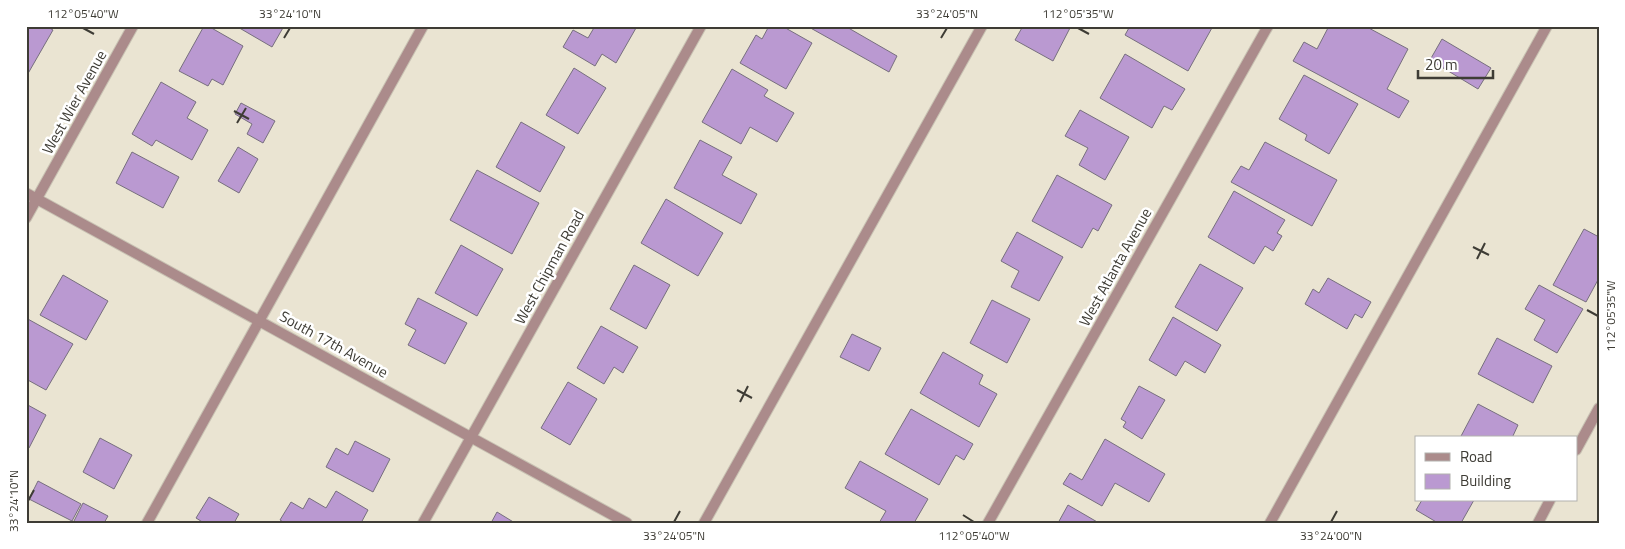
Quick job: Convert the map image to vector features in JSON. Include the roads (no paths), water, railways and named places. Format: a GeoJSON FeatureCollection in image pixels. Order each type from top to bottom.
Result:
{"type":"FeatureCollection","features":[{"type":"Feature","properties":{"kind":"street","name":"West Wier Avenue"},"geometry":{"type":"LineString","coordinates":[[26,218],[134,26]]}},
{"type":"Feature","properties":{"kind":"street"},"geometry":{"type":"LineString","coordinates":[[147,523],[423,26]]}},
{"type":"Feature","properties":{"kind":"street","name":"West Chipman Road"},"geometry":{"type":"LineString","coordinates":[[422,523],[701,26]]}},
{"type":"Feature","properties":{"kind":"street"},"geometry":{"type":"LineString","coordinates":[[704,523],[982,26]]}},
{"type":"Feature","properties":{"kind":"street","name":"West Atlanta Avenue"},"geometry":{"type":"LineString","coordinates":[[988,523],[1268,26]]}},
{"type":"Feature","properties":{"kind":"street"},"geometry":{"type":"LineString","coordinates":[[1270,523],[1547,26]]}},
{"type":"Feature","properties":{"kind":"street","name":"South 17th Avenue"},"geometry":{"type":"LineString","coordinates":[[26,193],[627,523]]}},
{"type":"Feature","properties":{"kind":"street"},"geometry":{"type":"LineString","coordinates":[[1578,446],[1599,408]]}},
{"type":"Feature","properties":{"kind":"street"},"geometry":{"type":"LineString","coordinates":[[1538,523],[1549,502]]}}]}
